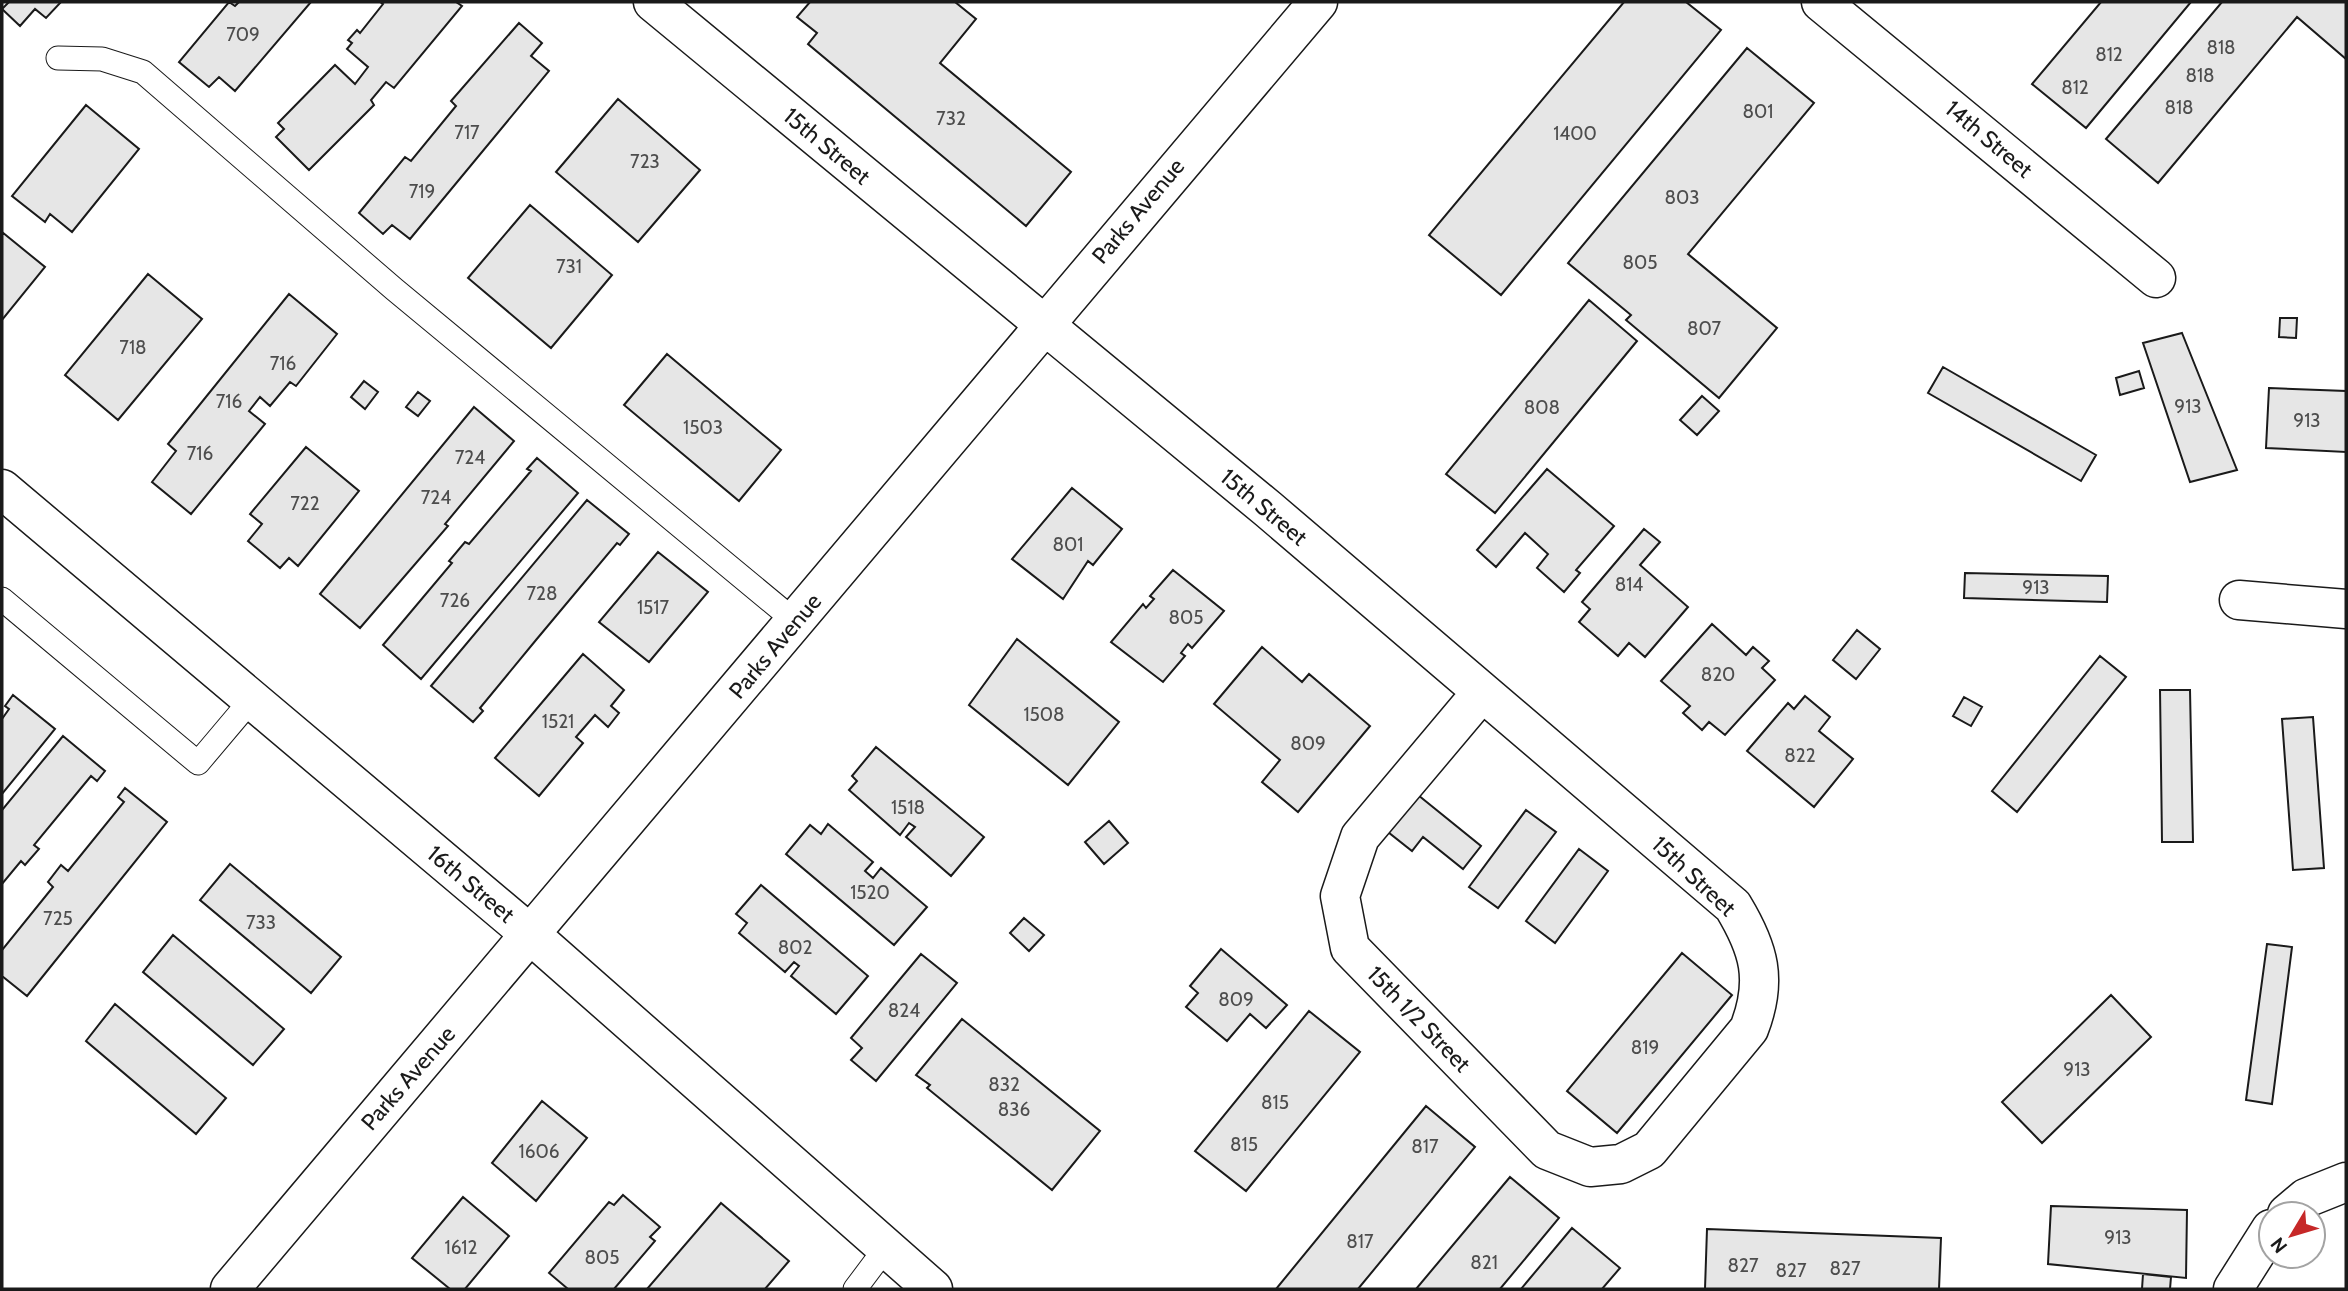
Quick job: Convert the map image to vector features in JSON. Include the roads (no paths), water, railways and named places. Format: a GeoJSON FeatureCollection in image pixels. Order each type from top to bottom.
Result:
{"type":"FeatureCollection","features":[{"type":"Feature","properties":{"kind":"street","name":"Parks Avenue"},"geometry":{"type":"LineString","coordinates":[[230,1289],[796,622],[1043,324],[1318,2]]}},
{"type":"Feature","properties":{"kind":"street","name":"14th Street"},"geometry":{"type":"LineString","coordinates":[[1821,2],[2156,278]]}},
{"type":"Feature","properties":{"kind":"street","name":"15th Street"},"geometry":{"type":"LineString","coordinates":[[665,5],[1043,324],[1268,509],[1733,906],[1752,937],[1760,972],[1757,1009],[1749,1029],[1719,1065]]}},
{"type":"Feature","properties":{"kind":"street","name":"16th Street"},"geometry":{"type":"LineString","coordinates":[[2,489],[531,934],[933,1289]]}},
{"type":"Feature","properties":{"kind":"street"},"geometry":{"type":"LineString","coordinates":[[2239,600],[2346,609]]}},
{"type":"Feature","properties":{"kind":"street","name":"15th 1/2 Street"},"geometry":{"type":"LineString","coordinates":[[1482,692],[1360,837],[1340,896],[1350,948],[1547,1150],[1590,1167],[1621,1164],[1649,1150],[1719,1065]]}},
{"type":"Feature","properties":{"kind":"street"},"geometry":{"type":"LineString","coordinates":[[2304,1200],[2346,1182]]}},
{"type":"Feature","properties":{"kind":"street"},"geometry":{"type":"LineString","coordinates":[[2233,1289],[2257,1251]]}},
{"type":"Feature","properties":{"kind":"lane"},"geometry":{"type":"LineString","coordinates":[[58,58],[102,59],[143,72],[394,289],[796,622]]}},
{"type":"Feature","properties":{"kind":"lane"},"geometry":{"type":"LineString","coordinates":[[2,599],[198,763],[252,699]]}},
{"type":"Feature","properties":{"kind":"lane"},"geometry":{"type":"LineString","coordinates":[[855,1289],[885,1249]]}}]}
